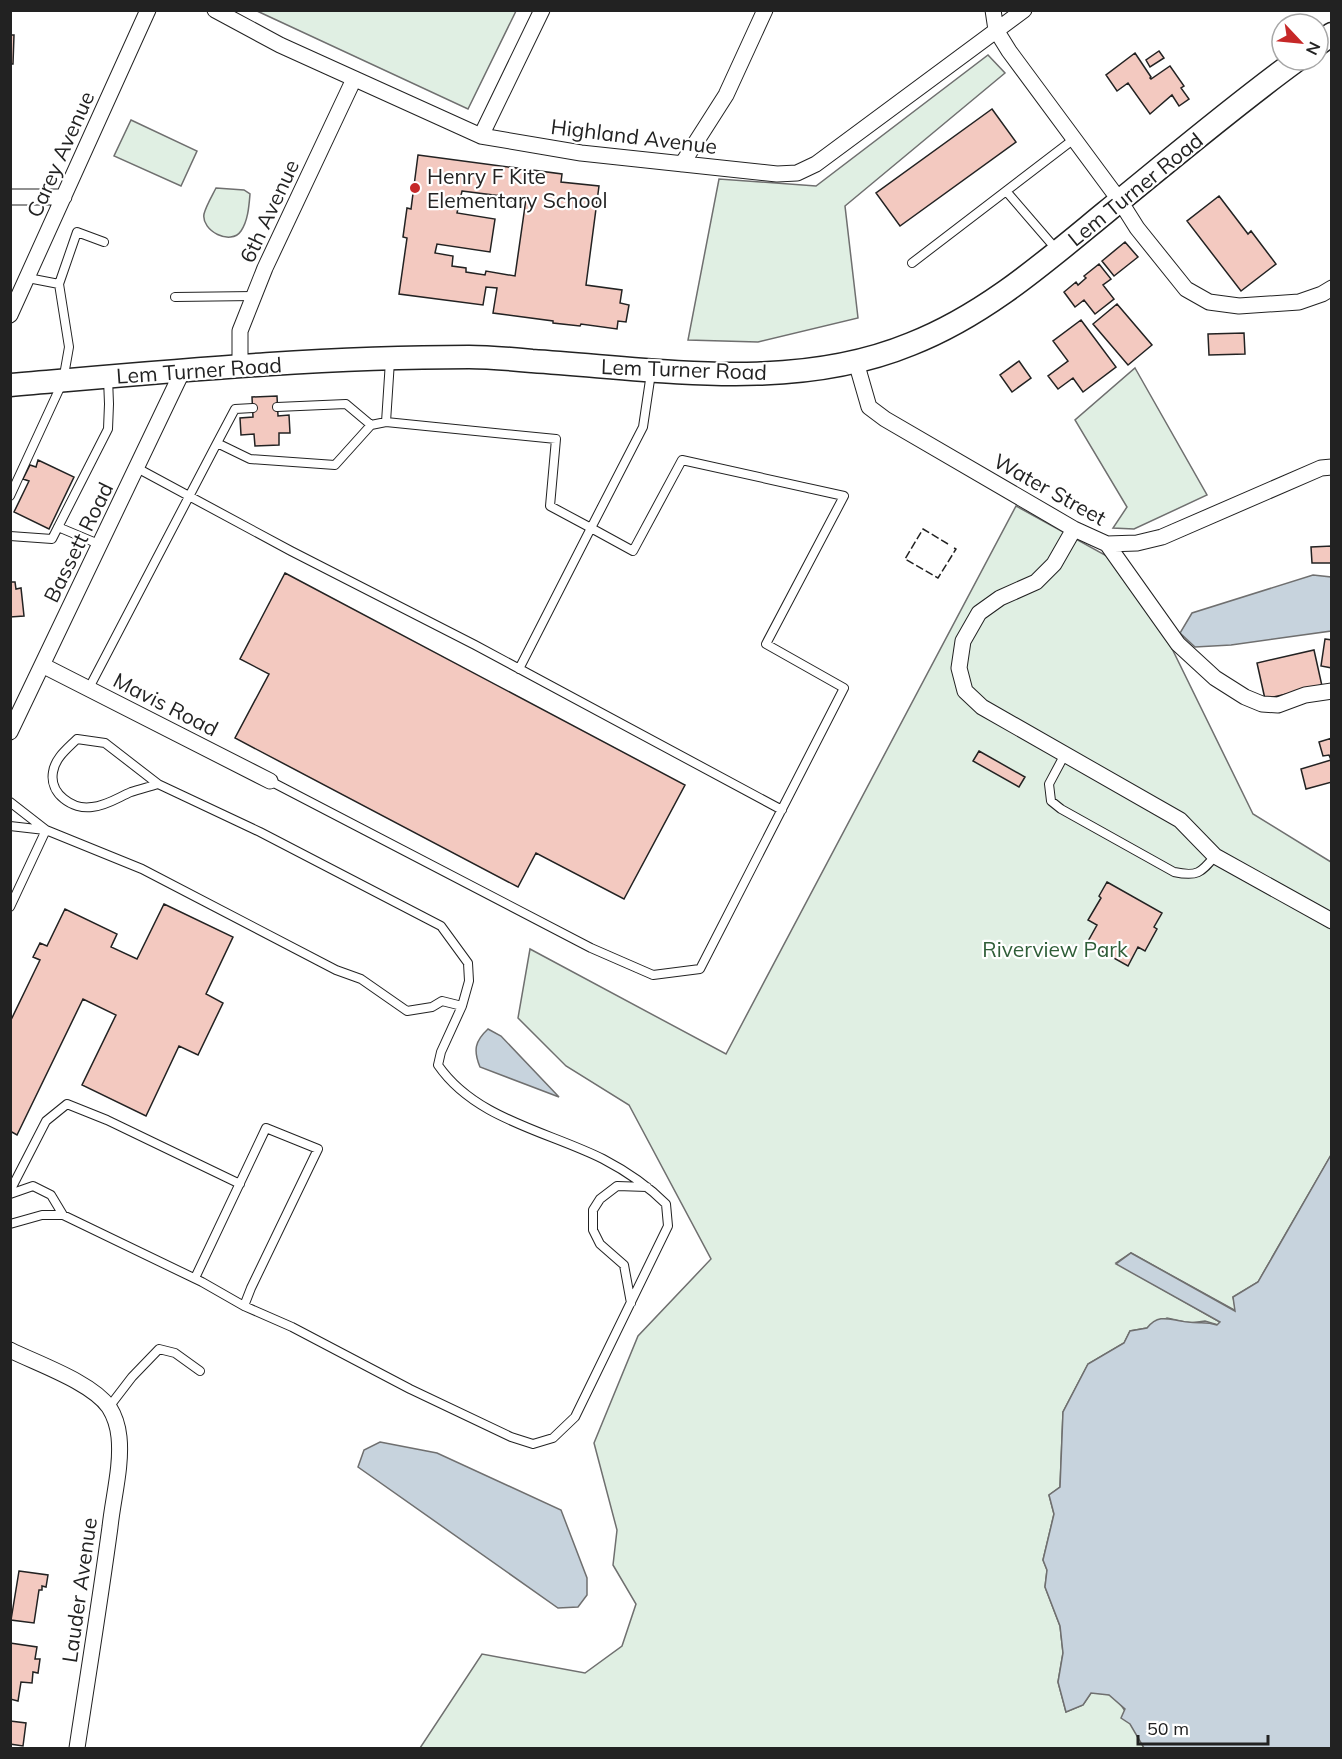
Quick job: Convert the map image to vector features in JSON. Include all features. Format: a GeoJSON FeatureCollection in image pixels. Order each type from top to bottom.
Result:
{"type":"FeatureCollection","features":[{"type":"Feature","properties":{"kind":"main road","name":"Lem Turner Road"},"geometry":{"type":"LineString","coordinates":[[10,385],[183,370],[390,357],[475,357],[711,374],[799,372],[856,362],[910,345],[963,320],[1029,275],[1281,72]]}},
{"type":"Feature","properties":{"kind":"street","name":"Carey Avenue"},"geometry":{"type":"LineString","coordinates":[[10,315],[148,10]]}},
{"type":"Feature","properties":{"kind":"street","name":"Highland Avenue"},"geometry":{"type":"LineString","coordinates":[[215,10],[280,45],[481,136],[581,153],[777,174],[797,172],[816,164],[1024,10]]}},
{"type":"Feature","properties":{"kind":"street"},"geometry":{"type":"LineString","coordinates":[[481,136],[542,10]]}},
{"type":"Feature","properties":{"kind":"street"},"geometry":{"type":"LineString","coordinates":[[682,164],[726,95],[765,10]]}},
{"type":"Feature","properties":{"kind":"street"},"geometry":{"type":"LineString","coordinates":[[993,10],[996,30],[1120,201],[1137,228],[1186,289],[1209,302],[1239,306],[1289,303],[1322,294],[1332,288]]}},
{"type":"Feature","properties":{"kind":"street","name":"6th Avenue"},"geometry":{"type":"LineString","coordinates":[[240,366],[240,331],[265,268],[354,79]]}},
{"type":"Feature","properties":{"kind":"street"},"geometry":{"type":"LineString","coordinates":[[10,197],[64,197]]}},
{"type":"Feature","properties":{"kind":"street","name":"Water Street"},"geometry":{"type":"LineString","coordinates":[[856,362],[869,407],[885,419],[1074,529],[1107,544],[1137,543],[1162,537],[1321,468],[1332,467]]}},
{"type":"Feature","properties":{"kind":"street","name":"Bassett Road"},"geometry":{"type":"LineString","coordinates":[[10,732],[183,370]]}},
{"type":"Feature","properties":{"kind":"street"},"geometry":{"type":"LineString","coordinates":[[1074,529],[1054,564],[1036,582],[1000,598],[979,613],[963,641],[959,668],[964,691],[982,706],[1180,820],[1215,856],[1332,921]]}},
{"type":"Feature","properties":{"kind":"street"},"geometry":{"type":"LineString","coordinates":[[1107,544],[1178,644],[1215,678],[1245,697],[1262,704],[1278,705],[1305,695],[1332,691]]}},
{"type":"Feature","properties":{"kind":"street","name":"Mavis Road"},"geometry":{"type":"LineString","coordinates":[[42,665],[270,781]]}},
{"type":"Feature","properties":{"kind":"street"},"geometry":{"type":"LineString","coordinates":[[10,1350],[86,1386],[109,1407]]}},
{"type":"Feature","properties":{"kind":"street","name":"Lauder Avenue"},"geometry":{"type":"LineString","coordinates":[[77,1749],[104,1574],[118,1462],[119,1437],[116,1421],[109,1407]]}},
{"type":"Feature","properties":{"kind":"lane"},"geometry":{"type":"LineString","coordinates":[[912,262],[1074,139]]}},
{"type":"Feature","properties":{"kind":"lane"},"geometry":{"type":"LineString","coordinates":[[1006,191],[1058,252]]}},
{"type":"Feature","properties":{"kind":"lane"},"geometry":{"type":"LineString","coordinates":[[10,496],[63,381],[69,347],[59,284],[77,232],[104,242]]}},
{"type":"Feature","properties":{"kind":"lane"},"geometry":{"type":"LineString","coordinates":[[28,278],[59,284]]}},
{"type":"Feature","properties":{"kind":"lane"},"geometry":{"type":"LineString","coordinates":[[175,297],[254,296]]}},
{"type":"Feature","properties":{"kind":"lane"},"geometry":{"type":"LineString","coordinates":[[386,422],[390,357]]}},
{"type":"Feature","properties":{"kind":"lane"},"geometry":{"type":"LineString","coordinates":[[519,669],[643,427],[651,369]]}},
{"type":"Feature","properties":{"kind":"lane"},"geometry":{"type":"LineString","coordinates":[[10,536],[52,539],[108,429],[108,377]]}},
{"type":"Feature","properties":{"kind":"lane"},"geometry":{"type":"LineString","coordinates":[[277,407],[346,404],[371,425]]}},
{"type":"Feature","properties":{"kind":"lane"},"geometry":{"type":"LineString","coordinates":[[90,688],[235,409],[253,408]]}},
{"type":"Feature","properties":{"kind":"lane"},"geometry":{"type":"LineString","coordinates":[[217,443],[250,459],[335,465],[371,425],[386,422],[556,439],[550,506],[633,551],[682,460],[844,496],[766,644],[844,688],[700,969],[653,975],[591,948],[270,781]]}},
{"type":"Feature","properties":{"kind":"lane"},"geometry":{"type":"LineString","coordinates":[[137,468],[782,810]]}},
{"type":"Feature","properties":{"kind":"lane"},"geometry":{"type":"LineString","coordinates":[[58,527],[101,545]]}},
{"type":"Feature","properties":{"kind":"lane"},"geometry":{"type":"LineString","coordinates":[[10,1224],[42,1215],[63,1215],[195,1278],[244,1306],[292,1327],[410,1389],[511,1437],[533,1444],[553,1438],[575,1418],[668,1226],[666,1204],[649,1187],[603,1159],[480,1106],[446,1077],[438,1065],[441,1052],[462,1006],[470,981],[468,963],[441,926],[260,832],[158,784],[105,743],[77,739],[60,755],[53,772],[54,786],[68,803],[85,808],[94,807],[133,791],[158,784]]}},
{"type":"Feature","properties":{"kind":"lane"},"geometry":{"type":"LineString","coordinates":[[1065,754],[1049,784],[1051,801],[1060,809],[1174,872],[1190,876],[1203,871],[1215,856]]}},
{"type":"Feature","properties":{"kind":"lane"},"geometry":{"type":"LineString","coordinates":[[10,802],[46,830],[142,869],[336,970],[361,979],[407,1011],[432,1007],[442,1001],[462,1006]]}},
{"type":"Feature","properties":{"kind":"lane"},"geometry":{"type":"LineString","coordinates":[[10,826],[46,830]]}},
{"type":"Feature","properties":{"kind":"lane"},"geometry":{"type":"LineString","coordinates":[[10,907],[46,830]]}},
{"type":"Feature","properties":{"kind":"lane"},"geometry":{"type":"LineString","coordinates":[[10,1192],[46,1121],[67,1104],[107,1120],[240,1184]]}},
{"type":"Feature","properties":{"kind":"lane"},"geometry":{"type":"LineString","coordinates":[[195,1278],[266,1128],[318,1149],[244,1306]]}},
{"type":"Feature","properties":{"kind":"lane"},"geometry":{"type":"LineString","coordinates":[[10,1192],[33,1186],[51,1195],[63,1215]]}},
{"type":"Feature","properties":{"kind":"lane"},"geometry":{"type":"LineString","coordinates":[[631,1304],[624,1265],[600,1244],[593,1230],[593,1210],[600,1199],[617,1186],[649,1187]]}},
{"type":"Feature","properties":{"kind":"lane"},"geometry":{"type":"LineString","coordinates":[[109,1407],[132,1377],[159,1349],[175,1353],[200,1371]]}},
{"type":"Feature","properties":{"kind":"green space"},"geometry":{"type":"Polygon","coordinates":[[[257,11],[516,11],[468,109],[257,11]]]}},
{"type":"Feature","properties":{"kind":"green space"},"geometry":{"type":"Polygon","coordinates":[[[988,55],[1005,73],[845,206],[858,318],[758,342],[688,340],[719,179],[816,186],[988,55]]]}},
{"type":"Feature","properties":{"kind":"green space"},"geometry":{"type":"Polygon","coordinates":[[[131,120],[197,151],[181,186],[114,156],[131,120]]]}},
{"type":"Feature","properties":{"kind":"green space"},"geometry":{"type":"Polygon","coordinates":[[[216,188],[244,190],[250,194],[245,223],[241,231],[231,237],[224,237],[212,231],[204,220],[205,211],[216,188]]]}},
{"type":"Feature","properties":{"kind":"green space"},"geometry":{"type":"Polygon","coordinates":[[[1135,368],[1207,495],[1134,529],[1113,528],[1127,507],[1075,420],[1135,368]]]}},
{"type":"Feature","properties":{"kind":"green space","name":"Riverview Park"},"geometry":{"type":"Polygon","coordinates":[[[1016,506],[1134,571],[1253,814],[1331,862],[1331,1155],[1258,1282],[1233,1297],[1236,1311],[1131,1253],[1116,1263],[1220,1322],[1218,1325],[1205,1321],[1190,1323],[1167,1318],[1147,1328],[1130,1331],[1124,1343],[1088,1364],[1063,1412],[1060,1487],[1049,1495],[1054,1514],[1043,1560],[1047,1570],[1045,1587],[1060,1626],[1063,1653],[1058,1682],[1066,1712],[1083,1705],[1091,1693],[1110,1695],[1125,1711],[1144,1748],[420,1748],[482,1654],[585,1673],[622,1646],[636,1604],[613,1565],[617,1530],[594,1443],[638,1336],[711,1259],[629,1105],[566,1066],[518,1018],[530,949],[726,1054],[1016,506]]]}},
{"type":"Feature","properties":{"kind":"shaded area"},"geometry":{"type":"Polygon","coordinates":[[[1313,575],[1331,577],[1331,631],[1231,645],[1195,647],[1180,633],[1192,613],[1313,575]]]}},
{"type":"Feature","properties":{"kind":"shaded area"},"geometry":{"type":"Polygon","coordinates":[[[488,1029],[501,1036],[559,1097],[480,1067],[476,1056],[476,1046],[488,1029]]]}},
{"type":"Feature","properties":{"kind":"shaded area"},"geometry":{"type":"Polygon","coordinates":[[[1331,1155],[1331,1748],[1144,1748],[1130,1724],[1121,1718],[1125,1709],[1109,1695],[1091,1693],[1083,1705],[1066,1712],[1058,1682],[1063,1653],[1060,1626],[1045,1587],[1047,1570],[1043,1560],[1054,1514],[1049,1495],[1060,1487],[1063,1412],[1088,1364],[1124,1343],[1130,1331],[1147,1328],[1156,1320],[1161,1319],[1217,1325],[1220,1322],[1116,1264],[1131,1253],[1235,1311],[1233,1297],[1258,1282],[1331,1155]]]}},
{"type":"Feature","properties":{"kind":"shaded area"},"geometry":{"type":"Polygon","coordinates":[[[380,1442],[437,1453],[561,1510],[587,1578],[587,1595],[578,1607],[558,1608],[358,1467],[364,1450],[380,1442]]]}},
{"type":"Feature","properties":{"kind":"building"},"geometry":{"type":"Polygon","coordinates":[[[10,35],[14,35],[13,64],[10,64],[10,35]]]}},
{"type":"Feature","properties":{"kind":"building"},"geometry":{"type":"Polygon","coordinates":[[[1159,51],[1164,58],[1150,67],[1146,60],[1159,51]]]}},
{"type":"Feature","properties":{"kind":"building"},"geometry":{"type":"Polygon","coordinates":[[[1135,53],[1151,79],[1170,66],[1184,86],[1181,88],[1189,99],[1179,106],[1172,95],[1150,114],[1128,83],[1117,91],[1106,75],[1135,53]]]}},
{"type":"Feature","properties":{"kind":"building"},"geometry":{"type":"Polygon","coordinates":[[[992,109],[1016,142],[900,226],[876,193],[992,109]]]}},
{"type":"Feature","properties":{"kind":"building"},"geometry":{"type":"Polygon","coordinates":[[[418,155],[562,174],[561,182],[599,186],[586,285],[622,290],[620,303],[629,305],[626,322],[618,321],[617,329],[553,323],[553,321],[493,313],[497,288],[486,287],[483,305],[399,294],[407,238],[403,237],[407,208],[411,209],[418,155]],[[462,191],[457,213],[495,219],[490,252],[437,244],[435,253],[453,256],[452,266],[466,268],[466,272],[485,275],[486,271],[515,276],[526,199],[511,197],[511,201],[500,200],[501,196],[462,191]]]}},
{"type":"Feature","properties":{"kind":"building"},"geometry":{"type":"Polygon","coordinates":[[[1219,196],[1248,234],[1251,231],[1276,264],[1241,291],[1187,221],[1219,196]]]}},
{"type":"Feature","properties":{"kind":"building"},"geometry":{"type":"Polygon","coordinates":[[[1125,242],[1138,257],[1114,276],[1102,261],[1125,242]]]}},
{"type":"Feature","properties":{"kind":"building"},"geometry":{"type":"Polygon","coordinates":[[[1099,264],[1111,279],[1103,285],[1114,299],[1095,314],[1084,300],[1075,307],[1064,292],[1076,282],[1078,285],[1086,278],[1084,276],[1099,264]]]}},
{"type":"Feature","properties":{"kind":"building"},"geometry":{"type":"Polygon","coordinates":[[[1117,304],[1152,345],[1128,365],[1093,324],[1117,304]]]}},
{"type":"Feature","properties":{"kind":"building"},"geometry":{"type":"Polygon","coordinates":[[[1081,320],[1116,367],[1083,392],[1073,378],[1058,389],[1048,376],[1068,361],[1053,341],[1081,320]]]}},
{"type":"Feature","properties":{"kind":"building"},"geometry":{"type":"Polygon","coordinates":[[[1244,333],[1245,354],[1209,355],[1208,334],[1244,333]]]}},
{"type":"Feature","properties":{"kind":"building"},"geometry":{"type":"Polygon","coordinates":[[[1019,361],[1031,378],[1012,392],[1000,375],[1019,361]]]}},
{"type":"Feature","properties":{"kind":"building"},"geometry":{"type":"Polygon","coordinates":[[[277,396],[278,416],[289,415],[290,433],[279,433],[279,445],[255,446],[254,434],[241,435],[240,418],[253,417],[252,397],[277,396]]]}},
{"type":"Feature","properties":{"kind":"building"},"geometry":{"type":"Polygon","coordinates":[[[38,460],[74,477],[49,529],[14,512],[29,481],[23,479],[30,465],[36,467],[38,460]]]}},
{"type":"Feature","properties":{"kind":"building"},"geometry":{"type":"Polygon","coordinates":[[[1332,546],[1332,563],[1312,563],[1311,547],[1332,546]]]}},
{"type":"Feature","properties":{"kind":"building"},"geometry":{"type":"Polygon","coordinates":[[[285,573],[685,785],[624,899],[536,853],[518,887],[235,738],[269,674],[240,659],[285,573]]]}},
{"type":"Feature","properties":{"kind":"building"},"geometry":{"type":"Polygon","coordinates":[[[10,582],[15,582],[16,589],[21,588],[24,616],[10,617],[10,582]]]}},
{"type":"Feature","properties":{"kind":"building"},"geometry":{"type":"Polygon","coordinates":[[[1325,639],[1332,640],[1332,668],[1321,666],[1325,639]]]}},
{"type":"Feature","properties":{"kind":"building"},"geometry":{"type":"Polygon","coordinates":[[[1314,650],[1322,686],[1265,699],[1257,663],[1314,650]]]}},
{"type":"Feature","properties":{"kind":"building"},"geometry":{"type":"Polygon","coordinates":[[[1332,738],[1332,782],[1306,789],[1301,769],[1331,760],[1329,755],[1323,756],[1319,742],[1332,738]]]}},
{"type":"Feature","properties":{"kind":"building"},"geometry":{"type":"Polygon","coordinates":[[[979,751],[1025,777],[1019,787],[973,761],[979,751]]]}},
{"type":"Feature","properties":{"kind":"building"},"geometry":{"type":"Polygon","coordinates":[[[1107,882],[1162,913],[1154,927],[1157,929],[1145,951],[1138,947],[1128,966],[1087,943],[1097,925],[1088,920],[1107,882]]]}},
{"type":"Feature","properties":{"kind":"building"},"geometry":{"type":"Polygon","coordinates":[[[164,904],[233,937],[206,994],[223,1003],[198,1055],[179,1046],[146,1116],[82,1085],[116,1015],[83,999],[17,1135],[10,1131],[10,1022],[40,960],[33,957],[40,943],[47,946],[65,909],[117,934],[111,947],[137,959],[164,904]]]}},
{"type":"Feature","properties":{"kind":"building"},"geometry":{"type":"Polygon","coordinates":[[[19,1571],[48,1575],[46,1587],[42,1586],[42,1590],[39,1590],[34,1623],[11,1620],[19,1571]]]}},
{"type":"Feature","properties":{"kind":"building"},"geometry":{"type":"Polygon","coordinates":[[[10,1643],[37,1647],[35,1659],[40,1659],[38,1673],[33,1672],[32,1683],[21,1682],[18,1701],[10,1699],[10,1643]]]}},
{"type":"Feature","properties":{"kind":"building"},"geometry":{"type":"Polygon","coordinates":[[[10,1721],[26,1723],[23,1746],[10,1744],[10,1721]]]}},
{"type":"Feature","properties":{"kind":"fence"},"geometry":{"type":"LineString","coordinates":[[948,544],[923,529],[905,559],[938,578],[956,549],[954,548]]}},
{"type":"Feature","properties":{"kind":"place","name":"Henry F Kite Elementary School"},"geometry":{"type":"Point","coordinates":[415,188]}}]}
